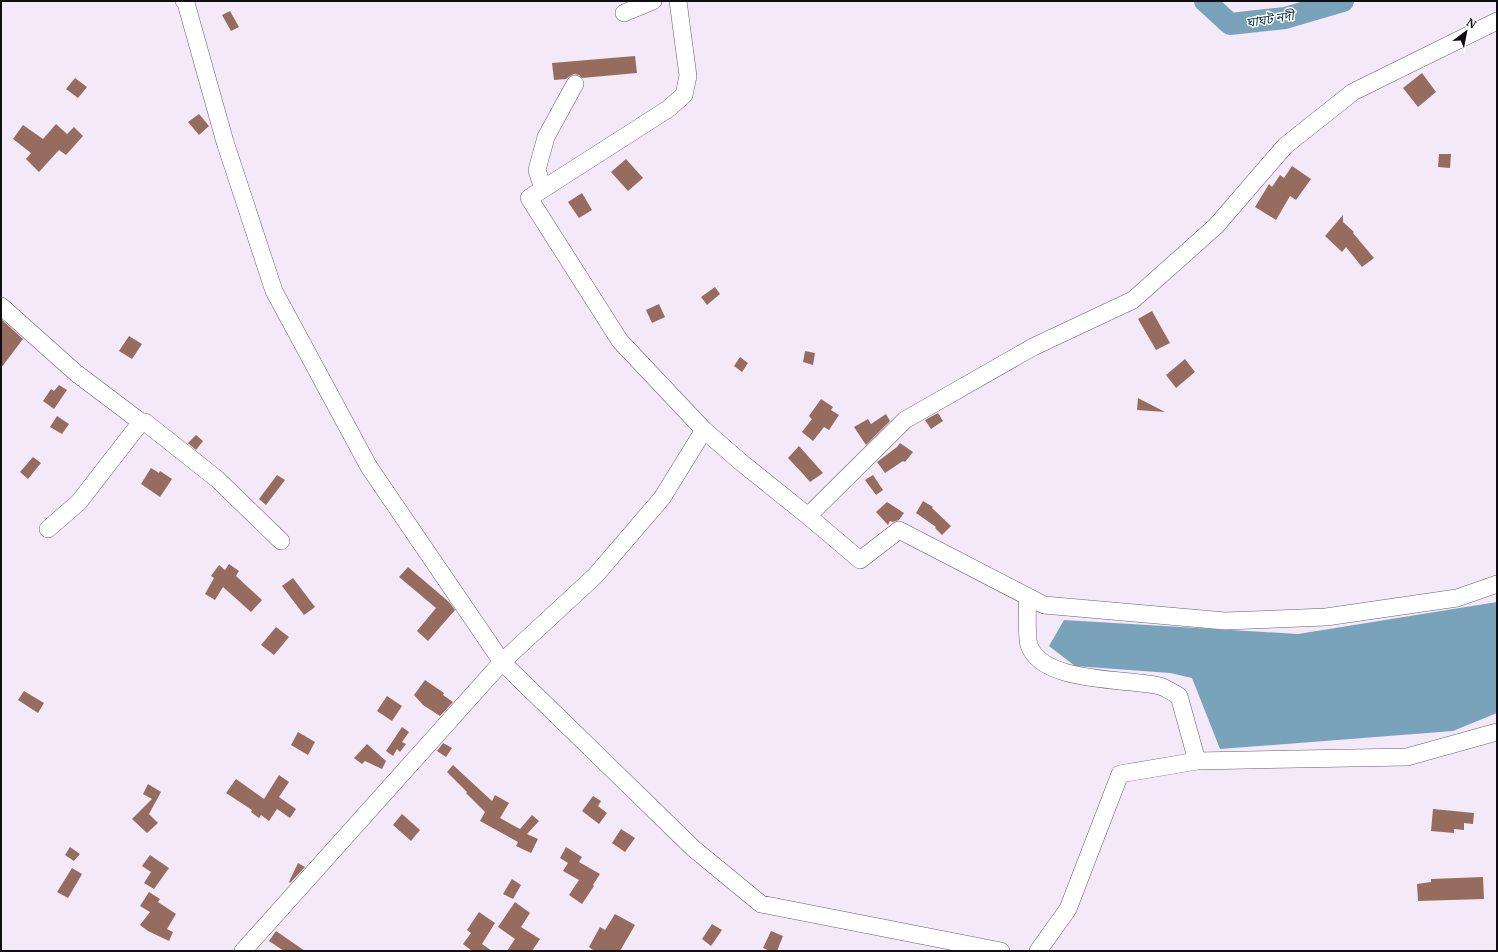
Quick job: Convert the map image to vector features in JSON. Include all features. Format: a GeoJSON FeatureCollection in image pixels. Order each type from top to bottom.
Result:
{"type":"FeatureCollection","features":[{"type":"Feature","properties":{"kind":"street"},"geometry":{"type":"LineString","coordinates":[[184,1],[186,3],[225,142],[274,291],[369,467],[502,662],[694,848],[760,904],[1001,951]]}},
{"type":"Feature","properties":{"kind":"street"},"geometry":{"type":"LineString","coordinates":[[624,13],[653,1]]}},
{"type":"Feature","properties":{"kind":"street"},"geometry":{"type":"LineString","coordinates":[[678,1],[688,76],[684,95],[668,110],[529,198],[620,341],[704,430],[860,560],[900,530],[1044,605],[1225,621],[1334,616],[1457,598],[1497,584]]}},
{"type":"Feature","properties":{"kind":"street"},"geometry":{"type":"LineString","coordinates":[[808,516],[905,420],[1033,347],[1133,300],[1216,226],[1285,146],[1353,92],[1497,21]]}},
{"type":"Feature","properties":{"kind":"street"},"geometry":{"type":"LineString","coordinates":[[542,189],[537,170],[546,137],[575,84]]}},
{"type":"Feature","properties":{"kind":"street"},"geometry":{"type":"LineString","coordinates":[[1,306],[76,373],[142,422],[145,422],[217,479],[281,541]]}},
{"type":"Feature","properties":{"kind":"street"},"geometry":{"type":"LineString","coordinates":[[48,529],[79,502],[142,422]]}},
{"type":"Feature","properties":{"kind":"street"},"geometry":{"type":"LineString","coordinates":[[243,951],[502,662],[595,576],[662,498],[704,430]]}},
{"type":"Feature","properties":{"kind":"street"},"geometry":{"type":"LineString","coordinates":[[1028,596],[1029,644],[1034,655],[1054,669],[1093,679],[1161,686],[1179,696],[1197,761]]}},
{"type":"Feature","properties":{"kind":"street"},"geometry":{"type":"LineString","coordinates":[[1038,951],[1068,909],[1120,774],[1197,761],[1407,756],[1497,732]]}},
{"type":"Feature","properties":{"kind":"water"},"geometry":{"type":"Polygon","coordinates":[[[1497,602],[1497,713],[1453,731],[1220,749],[1192,678],[1170,673],[1075,666],[1049,646],[1064,620],[1298,634],[1497,602]]]}},
{"type":"Feature","properties":{"kind":"building"},"geometry":{"type":"Polygon","coordinates":[[[230,11],[239,27],[231,31],[222,15],[230,11]]]}},
{"type":"Feature","properties":{"kind":"building"},"geometry":{"type":"Polygon","coordinates":[[[635,56],[637,73],[582,78],[579,75],[574,74],[566,79],[554,80],[552,63],[635,56]]]}},
{"type":"Feature","properties":{"kind":"building"},"geometry":{"type":"Polygon","coordinates":[[[1422,73],[1436,92],[1418,107],[1403,88],[1422,73]]]}},
{"type":"Feature","properties":{"kind":"building"},"geometry":{"type":"Polygon","coordinates":[[[75,78],[87,87],[78,98],[66,89],[75,78]]]}},
{"type":"Feature","properties":{"kind":"building"},"geometry":{"type":"Polygon","coordinates":[[[199,114],[209,126],[199,135],[188,122],[199,114]]]}},
{"type":"Feature","properties":{"kind":"building"},"geometry":{"type":"Polygon","coordinates":[[[56,124],[67,134],[74,127],[83,136],[66,155],[59,150],[39,172],[26,159],[31,153],[13,139],[23,125],[43,139],[56,124]]]}},
{"type":"Feature","properties":{"kind":"building"},"geometry":{"type":"Polygon","coordinates":[[[1439,154],[1451,154],[1450,168],[1438,167],[1439,154]]]}},
{"type":"Feature","properties":{"kind":"building"},"geometry":{"type":"Polygon","coordinates":[[[626,159],[643,178],[628,191],[611,172],[626,159]]]}},
{"type":"Feature","properties":{"kind":"building"},"geometry":{"type":"Polygon","coordinates":[[[1292,166],[1311,179],[1296,200],[1290,196],[1276,220],[1255,207],[1269,184],[1272,187],[1280,175],[1284,178],[1292,166]]]}},
{"type":"Feature","properties":{"kind":"building"},"geometry":{"type":"Polygon","coordinates":[[[582,193],[592,210],[579,218],[568,202],[582,193]]]}},
{"type":"Feature","properties":{"kind":"building"},"geometry":{"type":"Polygon","coordinates":[[[1343,215],[1343,222],[1354,232],[1353,233],[1374,258],[1362,267],[1346,247],[1342,252],[1325,236],[1343,215]]]}},
{"type":"Feature","properties":{"kind":"building"},"geometry":{"type":"Polygon","coordinates":[[[715,287],[720,294],[707,305],[701,297],[715,287]]]}},
{"type":"Feature","properties":{"kind":"building"},"geometry":{"type":"Polygon","coordinates":[[[659,304],[665,317],[652,323],[646,310],[659,304]]]}},
{"type":"Feature","properties":{"kind":"building"},"geometry":{"type":"Polygon","coordinates":[[[1152,311],[1170,343],[1156,350],[1138,319],[1152,311]]]}},
{"type":"Feature","properties":{"kind":"building"},"geometry":{"type":"Polygon","coordinates":[[[1,319],[23,339],[1,368],[1,319]]]}},
{"type":"Feature","properties":{"kind":"building"},"geometry":{"type":"Polygon","coordinates":[[[129,336],[142,344],[132,359],[119,351],[129,336]]]}},
{"type":"Feature","properties":{"kind":"building"},"geometry":{"type":"Polygon","coordinates":[[[805,351],[815,353],[813,365],[803,362],[805,351]]]}},
{"type":"Feature","properties":{"kind":"building"},"geometry":{"type":"Polygon","coordinates":[[[740,357],[748,363],[742,372],[734,366],[740,357]]]}},
{"type":"Feature","properties":{"kind":"building"},"geometry":{"type":"Polygon","coordinates":[[[1185,359],[1195,372],[1176,388],[1166,375],[1185,359]]]}},
{"type":"Feature","properties":{"kind":"building"},"geometry":{"type":"Polygon","coordinates":[[[59,385],[67,390],[54,409],[43,401],[51,389],[54,391],[59,385]]]}},
{"type":"Feature","properties":{"kind":"building"},"geometry":{"type":"Polygon","coordinates":[[[1138,398],[1165,412],[1137,410],[1138,398]]]}},
{"type":"Feature","properties":{"kind":"building"},"geometry":{"type":"Polygon","coordinates":[[[821,399],[833,407],[831,410],[839,415],[829,430],[824,427],[813,441],[802,432],[812,419],[809,416],[821,399]]]}},
{"type":"Feature","properties":{"kind":"building"},"geometry":{"type":"Polygon","coordinates":[[[938,413],[943,421],[931,429],[925,420],[938,413]]]}},
{"type":"Feature","properties":{"kind":"building"},"geometry":{"type":"Polygon","coordinates":[[[886,414],[890,421],[866,445],[854,427],[868,419],[871,424],[886,414]]]}},
{"type":"Feature","properties":{"kind":"building"},"geometry":{"type":"Polygon","coordinates":[[[57,416],[69,424],[62,434],[50,427],[57,416]]]}},
{"type":"Feature","properties":{"kind":"building"},"geometry":{"type":"Polygon","coordinates":[[[196,435],[203,441],[196,450],[188,443],[196,435]]]}},
{"type":"Feature","properties":{"kind":"building"},"geometry":{"type":"Polygon","coordinates":[[[900,443],[913,452],[905,462],[903,461],[885,473],[877,462],[900,443]]]}},
{"type":"Feature","properties":{"kind":"building"},"geometry":{"type":"Polygon","coordinates":[[[799,446],[823,473],[810,482],[788,458],[799,446]]]}},
{"type":"Feature","properties":{"kind":"building"},"geometry":{"type":"Polygon","coordinates":[[[33,457],[41,463],[28,479],[20,472],[33,457]]]}},
{"type":"Feature","properties":{"kind":"building"},"geometry":{"type":"Polygon","coordinates":[[[151,468],[159,473],[160,471],[172,479],[160,497],[141,484],[151,468]]]}},
{"type":"Feature","properties":{"kind":"building"},"geometry":{"type":"Polygon","coordinates":[[[277,475],[285,480],[266,505],[259,499],[277,475]]]}},
{"type":"Feature","properties":{"kind":"building"},"geometry":{"type":"Polygon","coordinates":[[[873,475],[883,490],[876,495],[865,480],[873,475]]]}},
{"type":"Feature","properties":{"kind":"building"},"geometry":{"type":"Polygon","coordinates":[[[923,501],[933,507],[932,508],[951,526],[942,535],[935,528],[936,527],[916,513],[923,501]]]}},
{"type":"Feature","properties":{"kind":"building"},"geometry":{"type":"Polygon","coordinates":[[[887,502],[904,513],[899,520],[893,522],[890,521],[888,525],[876,512],[887,502]]]}},
{"type":"Feature","properties":{"kind":"building"},"geometry":{"type":"Polygon","coordinates":[[[229,564],[239,571],[236,576],[262,600],[251,612],[223,587],[215,600],[205,594],[214,578],[211,576],[219,565],[225,570],[229,564]]]}},
{"type":"Feature","properties":{"kind":"building"},"geometry":{"type":"Polygon","coordinates":[[[408,567],[449,602],[455,610],[428,641],[417,631],[436,608],[399,577],[408,567]]]}},
{"type":"Feature","properties":{"kind":"building"},"geometry":{"type":"Polygon","coordinates":[[[293,578],[315,607],[304,615],[282,586],[293,578]]]}},
{"type":"Feature","properties":{"kind":"building"},"geometry":{"type":"Polygon","coordinates":[[[276,627],[289,637],[274,655],[261,645],[276,627]]]}},
{"type":"Feature","properties":{"kind":"building"},"geometry":{"type":"Polygon","coordinates":[[[425,680],[444,693],[443,695],[453,702],[440,716],[423,705],[414,695],[425,680]]]}},
{"type":"Feature","properties":{"kind":"building"},"geometry":{"type":"Polygon","coordinates":[[[24,691],[44,703],[38,713],[18,700],[24,691]]]}},
{"type":"Feature","properties":{"kind":"building"},"geometry":{"type":"Polygon","coordinates":[[[387,696],[402,706],[392,721],[377,711],[387,696]]]}},
{"type":"Feature","properties":{"kind":"building"},"geometry":{"type":"Polygon","coordinates":[[[402,727],[409,732],[402,742],[406,744],[400,752],[397,749],[393,756],[386,751],[402,727]]]}},
{"type":"Feature","properties":{"kind":"building"},"geometry":{"type":"Polygon","coordinates":[[[298,732],[315,742],[308,755],[291,745],[298,732]]]}},
{"type":"Feature","properties":{"kind":"building"},"geometry":{"type":"Polygon","coordinates":[[[443,743],[452,748],[446,757],[437,751],[443,743]]]}},
{"type":"Feature","properties":{"kind":"building"},"geometry":{"type":"Polygon","coordinates":[[[367,744],[386,761],[382,769],[365,761],[362,764],[354,758],[367,744]]]}},
{"type":"Feature","properties":{"kind":"building"},"geometry":{"type":"Polygon","coordinates":[[[453,765],[492,801],[495,795],[509,803],[500,818],[520,829],[532,815],[539,821],[527,834],[538,839],[531,853],[516,846],[518,842],[480,821],[485,812],[447,772],[453,765]]]}},
{"type":"Feature","properties":{"kind":"building"},"geometry":{"type":"Polygon","coordinates":[[[279,775],[289,782],[279,797],[296,809],[290,818],[277,809],[269,821],[261,815],[259,818],[251,812],[252,810],[226,793],[236,779],[264,799],[279,775]]]}},
{"type":"Feature","properties":{"kind":"building"},"geometry":{"type":"Polygon","coordinates":[[[148,784],[161,792],[149,814],[158,823],[147,833],[132,819],[152,799],[143,794],[148,784]]]}},
{"type":"Feature","properties":{"kind":"building"},"geometry":{"type":"Polygon","coordinates":[[[593,796],[601,801],[598,806],[607,813],[599,824],[582,811],[593,796]]]}},
{"type":"Feature","properties":{"kind":"building"},"geometry":{"type":"Polygon","coordinates":[[[1433,809],[1474,813],[1473,824],[1464,823],[1464,830],[1454,829],[1454,833],[1431,831],[1433,809]]]}},
{"type":"Feature","properties":{"kind":"building"},"geometry":{"type":"Polygon","coordinates":[[[402,814],[420,830],[411,841],[393,825],[402,814]]]}},
{"type":"Feature","properties":{"kind":"building"},"geometry":{"type":"Polygon","coordinates":[[[621,829],[635,838],[625,852],[612,843],[621,829]]]}},
{"type":"Feature","properties":{"kind":"building"},"geometry":{"type":"Polygon","coordinates":[[[70,847],[80,854],[74,861],[65,855],[70,847]]]}},
{"type":"Feature","properties":{"kind":"building"},"geometry":{"type":"Polygon","coordinates":[[[566,847],[582,857],[579,862],[600,874],[582,904],[569,895],[579,880],[563,871],[568,863],[560,858],[566,847]]]}},
{"type":"Feature","properties":{"kind":"building"},"geometry":{"type":"Polygon","coordinates":[[[150,855],[169,868],[154,889],[144,883],[151,872],[142,866],[150,855]]]}},
{"type":"Feature","properties":{"kind":"building"},"geometry":{"type":"Polygon","coordinates":[[[298,863],[305,867],[290,883],[289,882],[298,863]]]}},
{"type":"Feature","properties":{"kind":"building"},"geometry":{"type":"Polygon","coordinates":[[[72,868],[82,874],[68,898],[57,892],[72,868]]]}},
{"type":"Feature","properties":{"kind":"building"},"geometry":{"type":"Polygon","coordinates":[[[1483,877],[1484,899],[1418,901],[1417,884],[1431,882],[1431,879],[1483,877]]]}},
{"type":"Feature","properties":{"kind":"building"},"geometry":{"type":"Polygon","coordinates":[[[512,879],[521,885],[513,899],[503,894],[512,879]]]}},
{"type":"Feature","properties":{"kind":"building"},"geometry":{"type":"Polygon","coordinates":[[[149,892],[160,899],[158,902],[176,914],[167,929],[173,932],[169,941],[148,931],[140,925],[150,912],[140,906],[149,892]]]}},
{"type":"Feature","properties":{"kind":"building"},"geometry":{"type":"Polygon","coordinates":[[[515,902],[530,913],[521,927],[540,939],[532,951],[507,951],[515,939],[498,927],[515,902]]]}},
{"type":"Feature","properties":{"kind":"building"},"geometry":{"type":"Polygon","coordinates":[[[479,912],[495,923],[482,944],[492,951],[472,951],[463,944],[471,933],[467,930],[479,912]]]}},
{"type":"Feature","properties":{"kind":"building"},"geometry":{"type":"Polygon","coordinates":[[[615,914],[635,925],[620,951],[594,951],[589,947],[600,927],[605,930],[615,914]]]}},
{"type":"Feature","properties":{"kind":"building"},"geometry":{"type":"Polygon","coordinates":[[[712,924],[722,930],[711,946],[702,939],[712,924]]]}},
{"type":"Feature","properties":{"kind":"building"},"geometry":{"type":"Polygon","coordinates":[[[276,931],[305,951],[284,951],[269,941],[276,931]]]}},
{"type":"Feature","properties":{"kind":"building"},"geometry":{"type":"Polygon","coordinates":[[[771,931],[783,936],[777,951],[770,951],[763,948],[771,931]]]}},
{"type":"Feature","properties":{"kind":"waterway","name":"ঘাঘট নদী"},"geometry":{"type":"LineString","coordinates":[[1205,1],[1230,24],[1285,18],[1343,1]]}}]}
